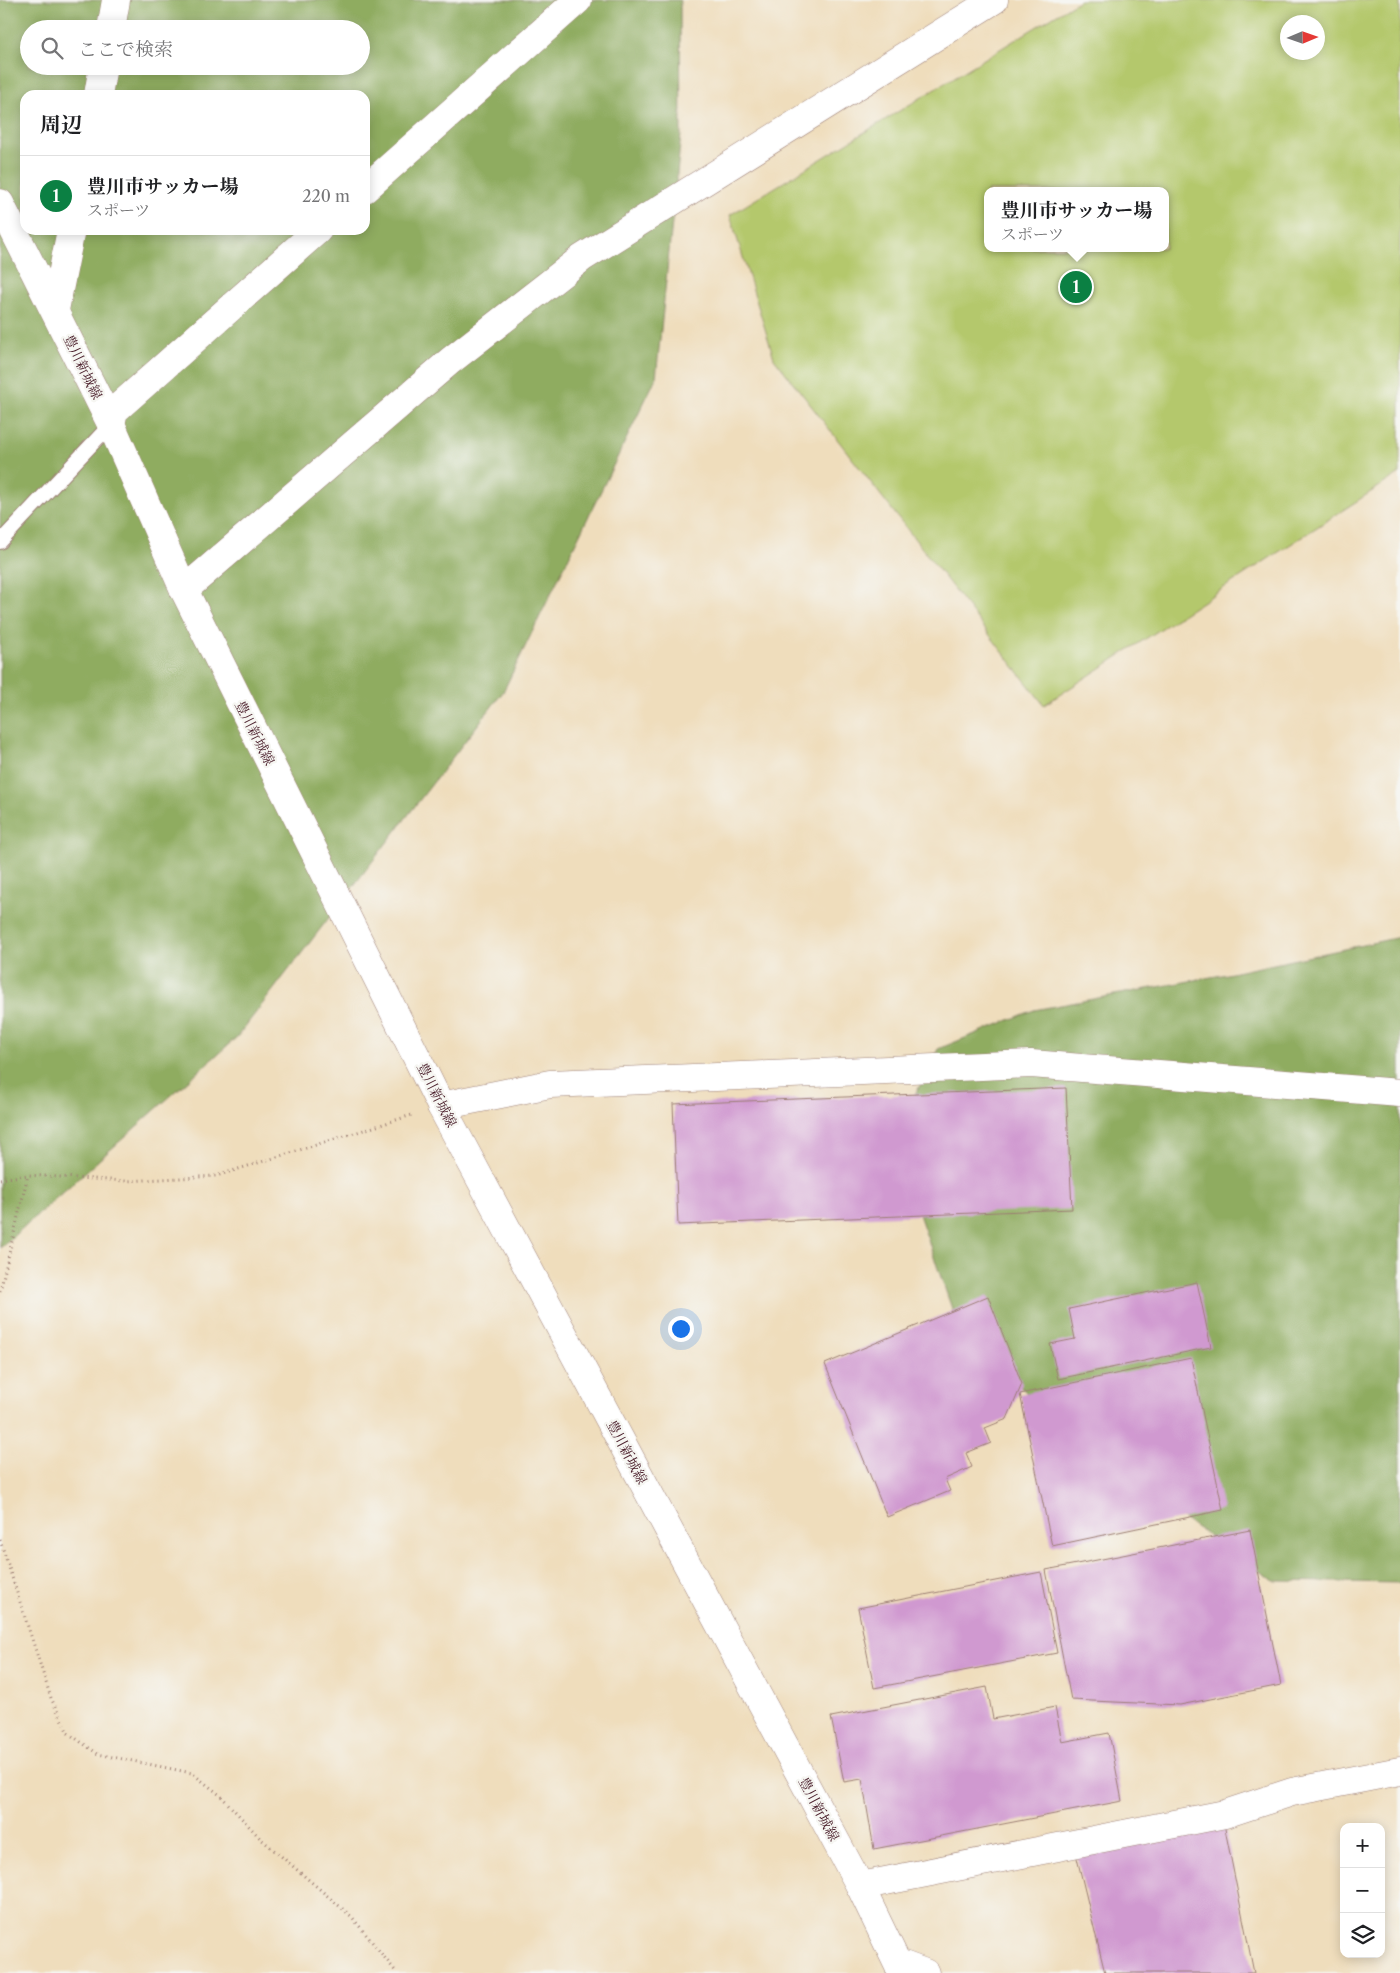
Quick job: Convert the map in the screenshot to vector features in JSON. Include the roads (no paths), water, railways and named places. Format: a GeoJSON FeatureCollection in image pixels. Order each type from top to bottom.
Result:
{"type":"FeatureCollection","features":[{"type":"Feature","properties":{"kind":"street"},"geometry":{"type":"LineString","coordinates":[[113,20],[116,0]]}},
{"type":"Feature","properties":{"kind":"street"},"geometry":{"type":"LineString","coordinates":[[370,185],[578,0]]}},
{"type":"Feature","properties":{"kind":"street"},"geometry":{"type":"LineString","coordinates":[[184,590],[450,361],[582,258],[994,0]]}},
{"type":"Feature","properties":{"kind":"street"},"geometry":{"type":"LineString","coordinates":[[99,90],[101,75]]}},
{"type":"Feature","properties":{"kind":"street","name":"豊川新城線"},"geometry":{"type":"LineString","coordinates":[[0,203],[111,424],[184,590],[441,1106],[860,1886],[900,1968]]}},
{"type":"Feature","properties":{"kind":"street"},"geometry":{"type":"LineString","coordinates":[[55,310],[70,235]]}},
{"type":"Feature","properties":{"kind":"street"},"geometry":{"type":"LineString","coordinates":[[111,424],[114,411],[312,235]]}},
{"type":"Feature","properties":{"kind":"street"},"geometry":{"type":"LineString","coordinates":[[441,1106],[550,1084],[1031,1064],[1400,1093]]}},
{"type":"Feature","properties":{"kind":"street"},"geometry":{"type":"LineString","coordinates":[[860,1886],[1225,1814],[1292,1792],[1400,1771]]}},
{"type":"Feature","properties":{"kind":"street"},"geometry":{"type":"LineString","coordinates":[[900,1968],[925,1973]]}},
{"type":"Feature","properties":{"kind":"lane"},"geometry":{"type":"LineString","coordinates":[[0,542],[111,424]]}},
{"type":"Feature","properties":{"kind":"place","name":"豊川市サッカー場"},"geometry":{"type":"Point","coordinates":[1076,287]}}]}
